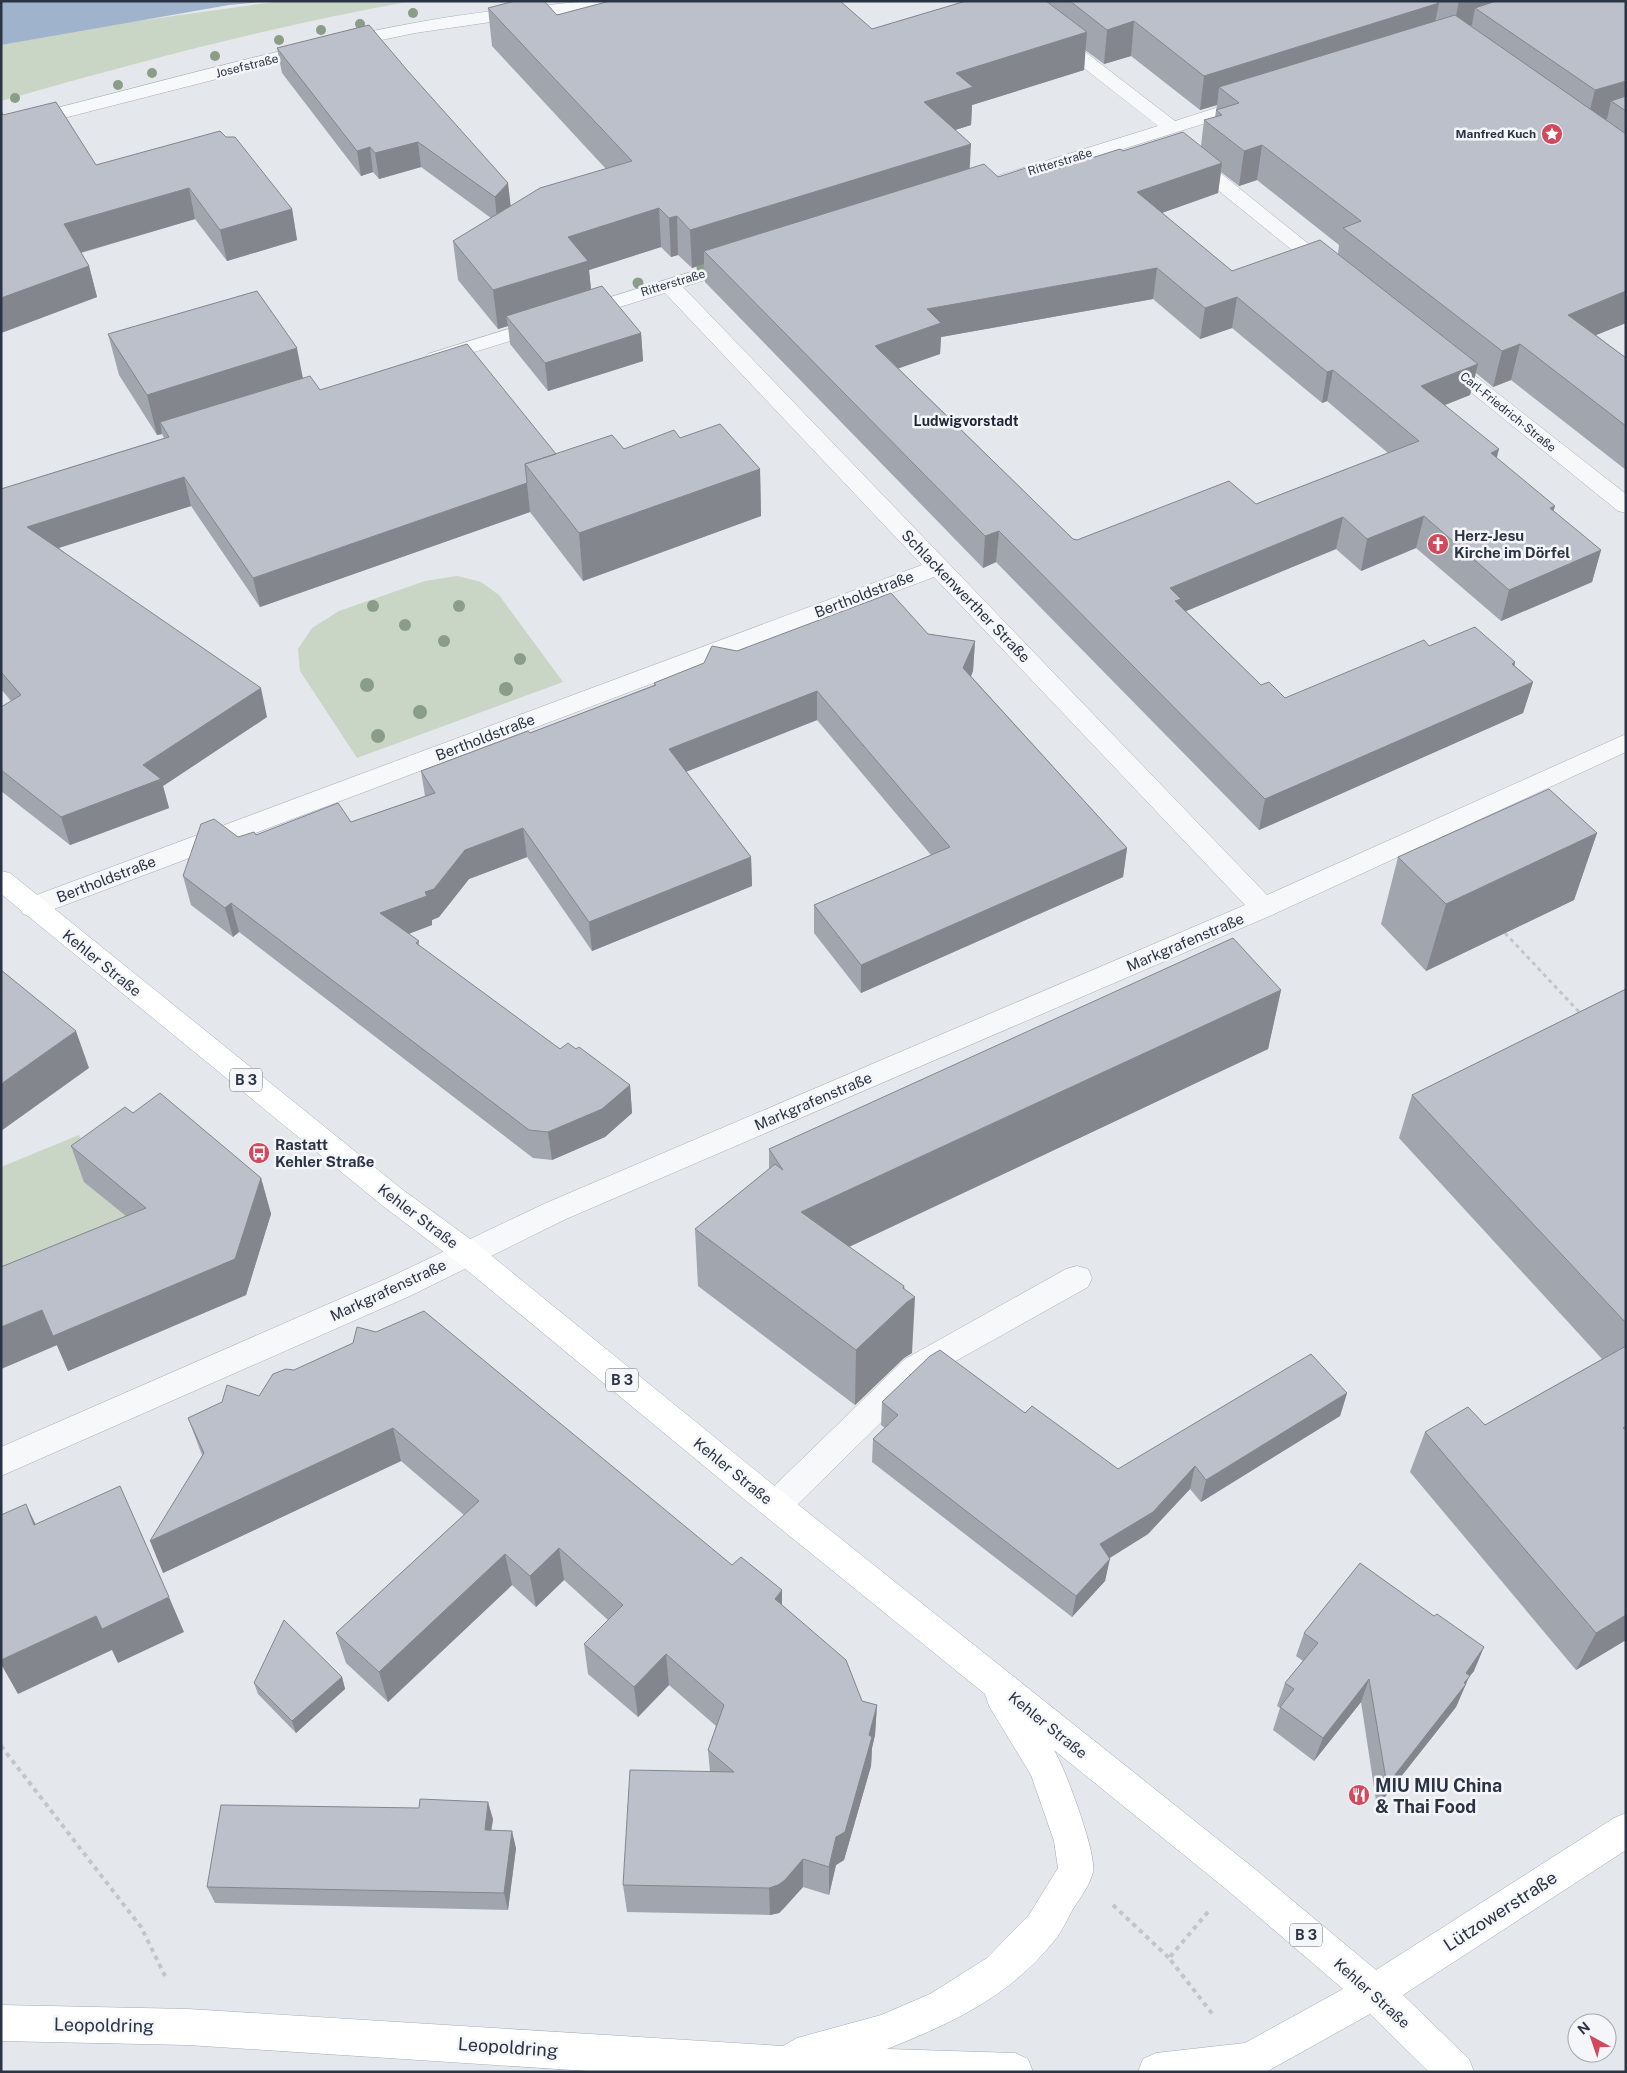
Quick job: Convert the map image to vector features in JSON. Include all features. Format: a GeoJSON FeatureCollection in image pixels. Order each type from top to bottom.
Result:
{"type":"FeatureCollection","features":[{"type":"Feature","properties":{"kind":"main road","name":"Kehler Straße"},"geometry":{"type":"LineString","coordinates":[[1,880],[393,1198],[467,1253],[1238,1878],[1374,1992],[1456,2072]]}},
{"type":"Feature","properties":{"kind":"main road"},"geometry":{"type":"LineString","coordinates":[[772,2064],[882,2033],[943,2007],[1000,1970],[1042,1928],[1076,1871],[1071,1841],[1045,1767],[990,1677]]}},
{"type":"Feature","properties":{"kind":"main road","name":"Lützowerstraße"},"geometry":{"type":"LineString","coordinates":[[1374,1992],[1626,1830]]}},
{"type":"Feature","properties":{"kind":"main road"},"geometry":{"type":"LineString","coordinates":[[1156,2072],[1249,2061],[1374,1992]]}},
{"type":"Feature","properties":{"kind":"main road","name":"Leopoldring"},"geometry":{"type":"LineString","coordinates":[[1,2023],[188,2027],[772,2064],[1015,2072]]}},
{"type":"Feature","properties":{"kind":"street","name":"Josefstraße"},"geometry":{"type":"LineString","coordinates":[[1,128],[318,48],[415,28],[512,14],[645,1]]}},
{"type":"Feature","properties":{"kind":"street"},"geometry":{"type":"LineString","coordinates":[[1007,1],[1341,279]]}},
{"type":"Feature","properties":{"kind":"street","name":"Ritterstraße"},"geometry":{"type":"LineString","coordinates":[[981,187],[1268,97]]}},
{"type":"Feature","properties":{"kind":"street","name":"Ritterstraße"},"geometry":{"type":"LineString","coordinates":[[421,362],[752,258]]}},
{"type":"Feature","properties":{"kind":"street","name":"Schlackenwerther Straße"},"geometry":{"type":"LineString","coordinates":[[669,285],[1263,908]]}},
{"type":"Feature","properties":{"kind":"street","name":"Carl-Friedrich-Straße"},"geometry":{"type":"LineString","coordinates":[[1426,346],[1626,506]]}},
{"type":"Feature","properties":{"kind":"street","name":"Bertholdstraße"},"geometry":{"type":"LineString","coordinates":[[32,907],[938,567]]}},
{"type":"Feature","properties":{"kind":"street","name":"Markgrafenstraße"},"geometry":{"type":"LineString","coordinates":[[1,1462],[399,1287],[565,1207],[1263,908],[1626,742]]}},
{"type":"Feature","properties":{"kind":"street"},"geometry":{"type":"LineString","coordinates":[[776,1505],[916,1368],[1076,1278]]}},
{"type":"Feature","properties":{"kind":"path"},"geometry":{"type":"LineString","coordinates":[[1505,933],[1587,1020]]}},
{"type":"Feature","properties":{"kind":"path"},"geometry":{"type":"LineString","coordinates":[[1,1746],[141,1927],[188,2027]]}},
{"type":"Feature","properties":{"kind":"path"},"geometry":{"type":"LineString","coordinates":[[1076,1871],[1169,1958],[1249,2061]]}},
{"type":"Feature","properties":{"kind":"path"},"geometry":{"type":"LineString","coordinates":[[1169,1958],[1238,1878]]}},
{"type":"Feature","properties":{"kind":"green space"},"geometry":{"type":"Polygon","coordinates":[[[281,1],[412,1],[257,33],[103,72],[1,101],[1,45],[101,26],[281,1]]]}},
{"type":"Feature","properties":{"kind":"green space"},"geometry":{"type":"Polygon","coordinates":[[[457,576],[481,582],[499,595],[563,682],[357,758],[300,671],[298,649],[312,628],[339,611],[425,581],[457,576]]]}},
{"type":"Feature","properties":{"kind":"green space"},"geometry":{"type":"Polygon","coordinates":[[[79,1135],[97,1173],[150,1237],[1,1300],[1,1167],[79,1135]]]}},
{"type":"Feature","properties":{"kind":"water"},"geometry":{"type":"Polygon","coordinates":[[[1,1],[271,1],[229,5],[1,45],[1,1]]]}},
{"type":"Feature","properties":{"kind":"building"},"geometry":{"type":"Polygon","coordinates":[[[515,1],[544,1],[557,15],[610,1],[840,1],[872,29],[966,1],[1046,1],[1087,32],[956,73],[973,87],[924,102],[971,144],[690,230],[677,216],[669,218],[659,208],[568,237],[588,261],[493,290],[453,241],[540,188],[632,161],[488,8],[515,1]]]}},
{"type":"Feature","properties":{"kind":"building"},"geometry":{"type":"Polygon","coordinates":[[[1070,1],[1436,1],[1439,3],[1204,76],[1134,21],[1107,30],[1070,1]]]}},
{"type":"Feature","properties":{"kind":"building"},"geometry":{"type":"Polygon","coordinates":[[[1496,1],[1626,1],[1626,81],[1595,90],[1475,8],[1496,1]]]}},
{"type":"Feature","properties":{"kind":"building"},"geometry":{"type":"Polygon","coordinates":[[[1455,15],[1626,134],[1626,291],[1568,315],[1626,358],[1626,426],[1520,344],[1502,351],[1343,228],[1361,221],[1262,145],[1244,151],[1204,120],[1222,115],[1216,110],[1239,103],[1219,87],[1455,15]]]}},
{"type":"Feature","properties":{"kind":"building"},"geometry":{"type":"Polygon","coordinates":[[[369,25],[508,183],[495,197],[418,142],[375,153],[370,147],[357,151],[277,48],[369,25]]]}},
{"type":"Feature","properties":{"kind":"building"},"geometry":{"type":"Polygon","coordinates":[[[1626,96],[1626,111],[1611,101],[1626,96]]]}},
{"type":"Feature","properties":{"kind":"building"},"geometry":{"type":"Polygon","coordinates":[[[56,102],[96,165],[220,131],[226,137],[235,137],[292,209],[220,230],[189,188],[64,224],[89,266],[1,298],[1,111],[3,115],[56,102]]]}},
{"type":"Feature","properties":{"kind":"building"},"geometry":{"type":"Polygon","coordinates":[[[1183,132],[1222,163],[1137,192],[1232,271],[1320,240],[1478,364],[1421,386],[1499,449],[1491,453],[1555,506],[1550,508],[1601,550],[1509,590],[1424,516],[1367,539],[1343,517],[1170,588],[1181,599],[1175,601],[1261,685],[1269,682],[1285,698],[1424,640],[1429,646],[1475,627],[1515,662],[1512,664],[1533,682],[1265,799],[999,531],[985,536],[704,251],[984,164],[998,177],[1029,167],[1038,175],[1120,149],[1123,151],[1183,132]],[[1157,268],[927,309],[941,323],[875,346],[1073,539],[1077,540],[1229,481],[1256,504],[1419,441],[1333,370],[1327,372],[1237,297],[1205,308],[1157,268]]]}},
{"type":"Feature","properties":{"kind":"building"},"geometry":{"type":"Polygon","coordinates":[[[602,286],[641,333],[545,363],[506,316],[602,286]]]}},
{"type":"Feature","properties":{"kind":"building"},"geometry":{"type":"Polygon","coordinates":[[[257,291],[297,348],[147,395],[108,334],[257,291]]]}},
{"type":"Feature","properties":{"kind":"building"},"geometry":{"type":"Polygon","coordinates":[[[467,344],[556,454],[525,464],[527,483],[253,578],[184,477],[27,527],[261,688],[143,765],[161,779],[61,817],[1,770],[1,707],[21,695],[1,672],[1,489],[169,437],[160,422],[310,376],[320,390],[467,344]]]}},
{"type":"Feature","properties":{"kind":"building"},"geometry":{"type":"Polygon","coordinates":[[[720,424],[760,469],[579,533],[525,464],[612,435],[624,449],[674,430],[680,438],[720,424]]]}},
{"type":"Feature","properties":{"kind":"building"},"geometry":{"type":"Polygon","coordinates":[[[891,593],[928,634],[975,641],[963,668],[1127,848],[861,965],[814,905],[950,847],[817,691],[669,749],[751,857],[589,922],[523,828],[465,850],[434,889],[425,892],[427,896],[380,913],[419,941],[416,943],[560,1049],[568,1043],[576,1049],[579,1047],[630,1085],[602,1109],[548,1132],[529,1130],[231,903],[225,908],[183,876],[201,824],[214,819],[238,837],[254,832],[256,835],[338,803],[351,822],[435,793],[421,771],[528,731],[530,733],[656,685],[654,683],[704,663],[712,646],[737,651],[891,593]]]}},
{"type":"Feature","properties":{"kind":"building"},"geometry":{"type":"Polygon","coordinates":[[[1549,789],[1597,833],[1446,904],[1398,857],[1549,789]]]}},
{"type":"Feature","properties":{"kind":"building"},"geometry":{"type":"Polygon","coordinates":[[[1233,938],[1281,990],[801,1212],[904,1286],[903,1288],[915,1297],[907,1302],[856,1350],[695,1229],[775,1164],[783,1170],[769,1149],[1233,938]]]}},
{"type":"Feature","properties":{"kind":"building"},"geometry":{"type":"Polygon","coordinates":[[[1,970],[76,1031],[1,1084],[1,970]]]}},
{"type":"Feature","properties":{"kind":"building"},"geometry":{"type":"Polygon","coordinates":[[[1626,989],[1626,1323],[1412,1095],[1626,989]]]}},
{"type":"Feature","properties":{"kind":"building"},"geometry":{"type":"Polygon","coordinates":[[[160,1093],[261,1178],[235,1259],[53,1336],[42,1310],[1,1327],[1,1267],[146,1208],[71,1146],[125,1107],[133,1113],[160,1093]]]}},
{"type":"Feature","properties":{"kind":"building"},"geometry":{"type":"Polygon","coordinates":[[[424,1311],[732,1565],[741,1557],[782,1590],[775,1599],[846,1660],[862,1701],[877,1705],[869,1735],[872,1737],[845,1832],[836,1837],[829,1867],[803,1859],[785,1880],[769,1888],[623,1885],[630,1770],[734,1772],[708,1750],[724,1705],[666,1654],[634,1687],[584,1644],[623,1605],[559,1548],[530,1576],[505,1554],[379,1672],[336,1633],[479,1501],[393,1428],[150,1541],[204,1453],[188,1418],[222,1402],[227,1385],[259,1396],[273,1374],[286,1369],[294,1370],[353,1343],[357,1327],[376,1332],[424,1311]]]}},
{"type":"Feature","properties":{"kind":"building"},"geometry":{"type":"Polygon","coordinates":[[[1626,1346],[1626,1426],[1623,1428],[1626,1430],[1626,1615],[1596,1633],[1425,1432],[1468,1407],[1485,1425],[1626,1346]]]}},
{"type":"Feature","properties":{"kind":"building"},"geometry":{"type":"Polygon","coordinates":[[[940,1350],[1025,1413],[1032,1406],[1118,1469],[1311,1354],[1347,1393],[1206,1480],[1195,1466],[1153,1512],[1100,1544],[1110,1559],[1076,1596],[873,1439],[898,1415],[882,1402],[930,1356],[940,1350]]]}},
{"type":"Feature","properties":{"kind":"building"},"geometry":{"type":"Polygon","coordinates":[[[120,1486],[169,1597],[102,1629],[96,1616],[1,1660],[1,1515],[26,1504],[34,1525],[120,1486]]]}},
{"type":"Feature","properties":{"kind":"building"},"geometry":{"type":"Polygon","coordinates":[[[1360,1563],[1434,1616],[1437,1614],[1484,1647],[1466,1673],[1470,1676],[1464,1683],[1466,1684],[1387,1785],[1369,1679],[1323,1738],[1280,1707],[1294,1689],[1285,1683],[1318,1643],[1304,1633],[1360,1563]]]}},
{"type":"Feature","properties":{"kind":"building"},"geometry":{"type":"Polygon","coordinates":[[[284,1620],[342,1677],[292,1721],[254,1683],[284,1620]]]}},
{"type":"Feature","properties":{"kind":"building"},"geometry":{"type":"Polygon","coordinates":[[[420,1799],[488,1802],[485,1830],[512,1831],[504,1893],[207,1887],[221,1805],[419,1808],[420,1799]]]}},
{"type":"Feature","properties":{"kind":"place","name":"Manfred Kuch"},"geometry":{"type":"Point","coordinates":[1552,134]}},
{"type":"Feature","properties":{"kind":"place","name":"Herz-Jesu Kirche im Dörfel"},"geometry":{"type":"Point","coordinates":[1438,544]}},
{"type":"Feature","properties":{"kind":"place","name":"Rastatt Kehler Straße"},"geometry":{"type":"Point","coordinates":[259,1153]}},
{"type":"Feature","properties":{"kind":"place","name":"MIU MIU China & Thai Food"},"geometry":{"type":"Point","coordinates":[1359,1795]}},
{"type":"Feature","properties":{"kind":"district","name":"Ludwigvorstadt"},"geometry":{"type":"Point","coordinates":[966,421]}}]}
